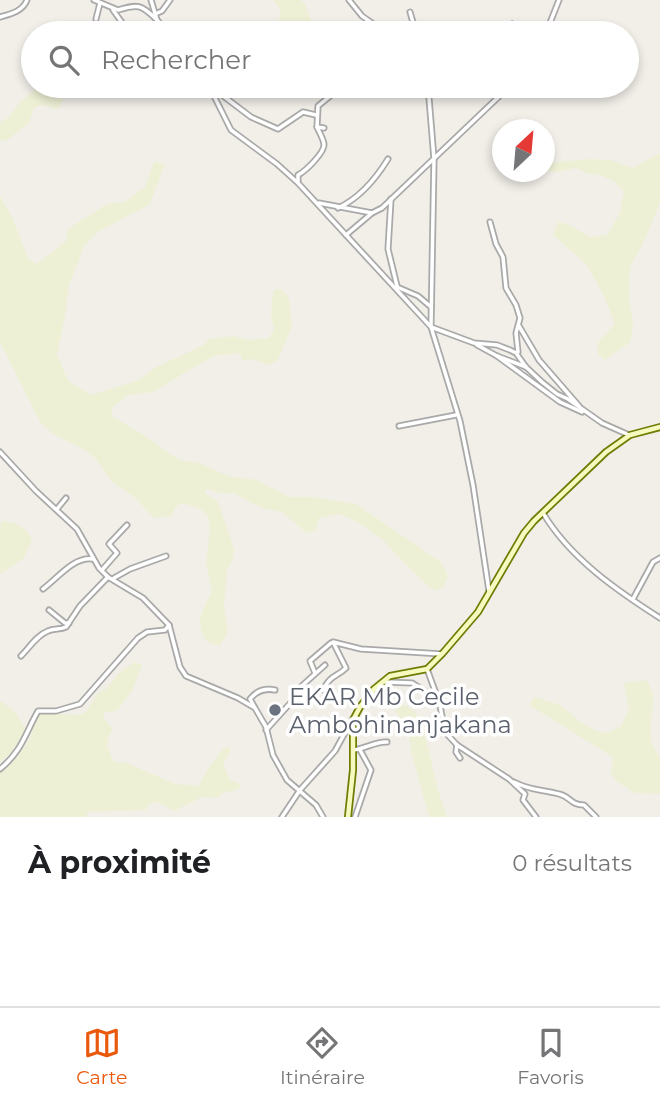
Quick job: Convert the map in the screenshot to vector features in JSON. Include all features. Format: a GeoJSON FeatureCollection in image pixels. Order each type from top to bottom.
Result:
{"type":"FeatureCollection","features":[{"type":"Feature","properties":{"kind":"street"},"geometry":{"type":"LineString","coordinates":[[0,17],[19,10],[25,6],[27,0]]}},
{"type":"Feature","properties":{"kind":"street"},"geometry":{"type":"LineString","coordinates":[[94,0],[113,10],[121,21]]}},
{"type":"Feature","properties":{"kind":"street"},"geometry":{"type":"LineString","coordinates":[[151,0],[157,20]]}},
{"type":"Feature","properties":{"kind":"street"},"geometry":{"type":"LineString","coordinates":[[155,14],[162,11],[170,0]]}},
{"type":"Feature","properties":{"kind":"street"},"geometry":{"type":"LineString","coordinates":[[349,0],[369,21]]}},
{"type":"Feature","properties":{"kind":"street"},"geometry":{"type":"LineString","coordinates":[[551,21],[559,0]]}},
{"type":"Feature","properties":{"kind":"street"},"geometry":{"type":"LineString","coordinates":[[96,19],[100,3]]}},
{"type":"Feature","properties":{"kind":"street"},"geometry":{"type":"LineString","coordinates":[[113,10],[140,6],[157,20]]}},
{"type":"Feature","properties":{"kind":"street"},"geometry":{"type":"LineString","coordinates":[[410,12],[413,21]]}},
{"type":"Feature","properties":{"kind":"street"},"geometry":{"type":"LineString","coordinates":[[215,98],[231,130],[298,183],[431,327],[474,343],[497,356],[560,402],[630,436]]}},
{"type":"Feature","properties":{"kind":"street"},"geometry":{"type":"LineString","coordinates":[[226,98],[251,117],[278,129],[303,112],[316,115]]}},
{"type":"Feature","properties":{"kind":"street"},"geometry":{"type":"LineString","coordinates":[[298,183],[298,175],[308,170],[323,150],[316,115],[318,106],[328,98]]}},
{"type":"Feature","properties":{"kind":"street"},"geometry":{"type":"LineString","coordinates":[[429,98],[434,159],[431,327],[460,421],[473,485],[489,593]]}},
{"type":"Feature","properties":{"kind":"street"},"geometry":{"type":"LineString","coordinates":[[346,235],[391,199],[498,98]]}},
{"type":"Feature","properties":{"kind":"street"},"geometry":{"type":"LineString","coordinates":[[317,127],[324,128]]}},
{"type":"Feature","properties":{"kind":"street"},"geometry":{"type":"LineString","coordinates":[[338,208],[353,201],[388,159]]}},
{"type":"Feature","properties":{"kind":"street"},"geometry":{"type":"LineString","coordinates":[[391,199],[388,249],[397,286]]}},
{"type":"Feature","properties":{"kind":"street"},"geometry":{"type":"LineString","coordinates":[[317,203],[372,213]]}},
{"type":"Feature","properties":{"kind":"street"},"geometry":{"type":"LineString","coordinates":[[490,222],[503,257],[506,288],[520,318],[516,349],[526,367]]}},
{"type":"Feature","properties":{"kind":"street"},"geometry":{"type":"LineString","coordinates":[[391,285],[418,296],[431,307]]}},
{"type":"Feature","properties":{"kind":"street"},"geometry":{"type":"LineString","coordinates":[[518,324],[539,360],[584,412]]}},
{"type":"Feature","properties":{"kind":"street"},"geometry":{"type":"LineString","coordinates":[[474,343],[497,345],[516,353],[526,367],[549,388],[584,412]]}},
{"type":"Feature","properties":{"kind":"street"},"geometry":{"type":"LineString","coordinates":[[497,356],[526,367]]}},
{"type":"Feature","properties":{"kind":"street"},"geometry":{"type":"LineString","coordinates":[[399,426],[456,415]]}},
{"type":"Feature","properties":{"kind":"street"},"geometry":{"type":"LineString","coordinates":[[282,817],[300,790],[335,751],[373,689],[390,676],[427,669],[442,654],[478,612],[524,533],[543,513],[606,452],[630,436],[660,427]]}},
{"type":"Feature","properties":{"kind":"street"},"geometry":{"type":"LineString","coordinates":[[0,452],[36,491],[77,529],[102,570],[143,598],[169,625],[180,667],[186,676],[255,708]]}},
{"type":"Feature","properties":{"kind":"street"},"geometry":{"type":"LineString","coordinates":[[57,509],[66,498]]}},
{"type":"Feature","properties":{"kind":"street"},"geometry":{"type":"LineString","coordinates":[[543,513],[556,535],[585,564],[660,618]]}},
{"type":"Feature","properties":{"kind":"street"},"geometry":{"type":"LineString","coordinates":[[102,570],[116,555],[109,544],[127,525]]}},
{"type":"Feature","properties":{"kind":"street"},"geometry":{"type":"LineString","coordinates":[[21,656],[40,636],[50,630],[63,629],[80,606],[111,578],[166,556]]}},
{"type":"Feature","properties":{"kind":"street"},"geometry":{"type":"LineString","coordinates":[[633,599],[653,562],[660,558]]}},
{"type":"Feature","properties":{"kind":"street"},"geometry":{"type":"LineString","coordinates":[[43,589],[76,561],[93,559]]}},
{"type":"Feature","properties":{"kind":"street"},"geometry":{"type":"LineString","coordinates":[[49,610],[65,623],[69,623]]}},
{"type":"Feature","properties":{"kind":"street"},"geometry":{"type":"LineString","coordinates":[[0,769],[24,743],[38,711],[56,711],[80,704],[138,638],[147,632],[165,630],[169,625]]}},
{"type":"Feature","properties":{"kind":"street"},"geometry":{"type":"LineString","coordinates":[[331,643],[361,649],[442,654]]}},
{"type":"Feature","properties":{"kind":"street"},"geometry":{"type":"LineString","coordinates":[[315,673],[310,667],[310,661],[331,643]]}},
{"type":"Feature","properties":{"kind":"street"},"geometry":{"type":"LineString","coordinates":[[323,690],[335,674],[346,668],[331,643]]}},
{"type":"Feature","properties":{"kind":"street"},"geometry":{"type":"LineString","coordinates":[[266,730],[294,699],[295,692],[325,665]]}},
{"type":"Feature","properties":{"kind":"street"},"geometry":{"type":"LineString","coordinates":[[427,669],[439,700],[445,732],[457,745],[528,789],[562,794],[574,805],[584,805],[596,817]]}},
{"type":"Feature","properties":{"kind":"street"},"geometry":{"type":"LineString","coordinates":[[383,682],[412,683],[439,700]]}},
{"type":"Feature","properties":{"kind":"street"},"geometry":{"type":"LineString","coordinates":[[275,690],[260,691],[253,696],[251,702],[287,780],[316,805],[323,817]]}},
{"type":"Feature","properties":{"kind":"street"},"geometry":{"type":"LineString","coordinates":[[348,817],[353,750],[352,720]]}},
{"type":"Feature","properties":{"kind":"street"},"geometry":{"type":"LineString","coordinates":[[353,750],[387,742]]}},
{"type":"Feature","properties":{"kind":"street"},"geometry":{"type":"LineString","coordinates":[[457,745],[456,752],[460,758]]}},
{"type":"Feature","properties":{"kind":"street"},"geometry":{"type":"LineString","coordinates":[[355,817],[371,770],[360,750]]}},
{"type":"Feature","properties":{"kind":"street"},"geometry":{"type":"LineString","coordinates":[[509,779],[525,794],[523,800],[536,817]]}},
{"type":"Feature","properties":{"kind":"green space"},"geometry":{"type":"Polygon","coordinates":[[[273,0],[300,0],[305,4],[312,21],[279,21],[280,9],[273,0]]]}},
{"type":"Feature","properties":{"kind":"green space"},"geometry":{"type":"Polygon","coordinates":[[[25,98],[63,98],[60,107],[56,109],[42,105],[34,108],[29,123],[7,140],[0,141],[0,122],[8,118],[25,98]]]}},
{"type":"Feature","properties":{"kind":"green space"},"geometry":{"type":"Polygon","coordinates":[[[660,153],[660,203],[642,246],[630,266],[629,295],[633,326],[630,342],[605,360],[598,354],[598,343],[615,324],[604,296],[587,265],[553,235],[558,222],[570,225],[589,237],[607,235],[620,213],[624,192],[615,182],[598,174],[589,174],[576,168],[555,172],[555,162],[611,160],[632,168],[660,153]]]}},
{"type":"Feature","properties":{"kind":"green space"},"geometry":{"type":"Polygon","coordinates":[[[154,162],[165,164],[150,204],[96,233],[84,247],[69,285],[57,354],[68,381],[91,395],[139,380],[156,367],[204,345],[209,339],[234,336],[247,340],[269,338],[274,329],[271,315],[273,292],[283,290],[289,299],[292,326],[278,360],[269,365],[251,359],[243,361],[239,353],[213,356],[153,392],[128,395],[111,409],[113,417],[179,460],[197,462],[228,476],[257,480],[289,497],[314,497],[356,504],[442,563],[448,577],[444,586],[436,591],[429,587],[383,540],[356,521],[339,514],[319,518],[315,531],[307,533],[282,512],[262,508],[233,493],[206,489],[205,493],[218,502],[234,549],[233,559],[227,570],[224,606],[228,633],[220,645],[212,644],[205,640],[200,617],[212,590],[206,562],[210,528],[208,517],[201,509],[181,503],[172,516],[154,518],[134,497],[112,482],[96,459],[84,449],[53,434],[40,422],[0,342],[0,196],[12,217],[28,258],[37,264],[66,241],[68,230],[74,225],[107,204],[125,202],[145,187],[154,162]]]}},
{"type":"Feature","properties":{"kind":"green space"},"geometry":{"type":"Polygon","coordinates":[[[3,521],[15,523],[27,531],[32,541],[23,559],[0,574],[0,525],[3,521]]]}},
{"type":"Feature","properties":{"kind":"green space"},"geometry":{"type":"Polygon","coordinates":[[[135,662],[142,665],[133,689],[117,711],[105,712],[103,717],[113,729],[107,746],[114,762],[125,762],[175,784],[199,786],[223,748],[228,747],[231,749],[223,765],[230,780],[240,784],[239,788],[226,791],[216,798],[202,797],[176,810],[158,802],[152,803],[145,810],[88,812],[86,817],[0,817],[0,772],[17,758],[41,713],[79,715],[86,712],[97,694],[135,662]]]}},
{"type":"Feature","properties":{"kind":"green space"},"geometry":{"type":"Polygon","coordinates":[[[646,680],[654,697],[650,728],[652,745],[660,757],[660,794],[634,793],[611,774],[613,757],[529,705],[535,697],[560,705],[582,723],[608,733],[621,726],[629,709],[624,683],[646,680]]]}},
{"type":"Feature","properties":{"kind":"green space"},"geometry":{"type":"Polygon","coordinates":[[[0,701],[14,711],[26,729],[18,747],[0,762],[0,701]]]}},
{"type":"Feature","properties":{"kind":"green space"},"geometry":{"type":"Polygon","coordinates":[[[406,705],[415,712],[423,726],[447,817],[429,817],[409,734],[395,710],[406,705]]]}},
{"type":"Feature","properties":{"kind":"place","name":"EKAR Mb Cecile Ambohinanjakana"},"geometry":{"type":"Point","coordinates":[275,710]}}]}
